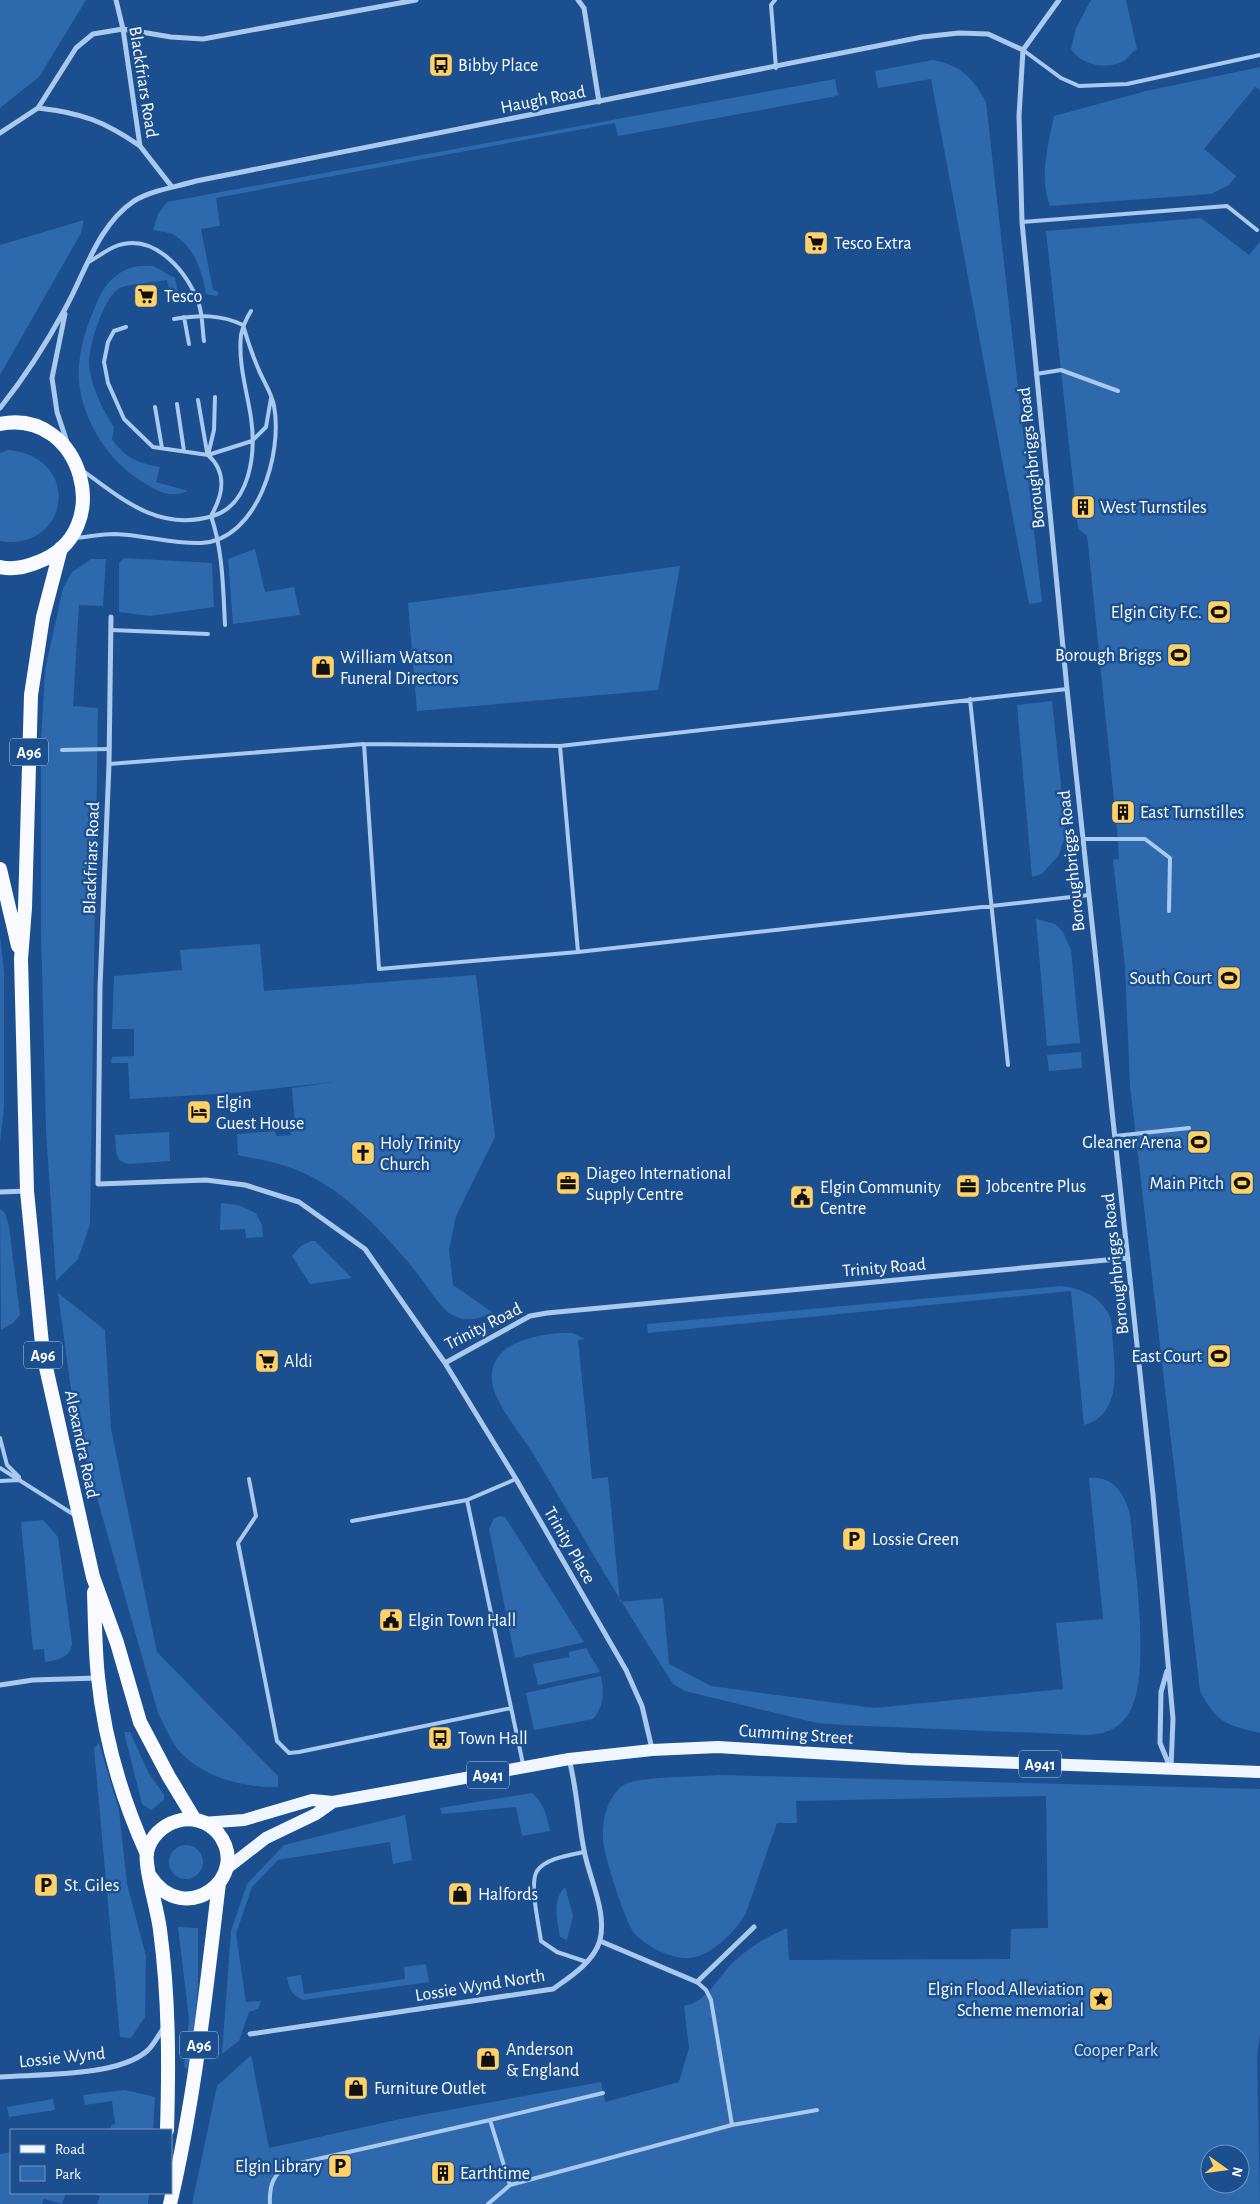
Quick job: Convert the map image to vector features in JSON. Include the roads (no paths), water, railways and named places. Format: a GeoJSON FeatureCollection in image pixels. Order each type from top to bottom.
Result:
{"type":"FeatureCollection","features":[{"type":"Feature","properties":{"kind":"highway","name":"Alexandra Road"},"geometry":{"type":"LineString","coordinates":[[0,424],[23,424],[42,430],[59,441],[74,461],[82,478],[84,499],[80,520],[66,543],[43,617],[31,694],[25,908],[21,959],[27,1191],[43,1354],[78,1517],[93,1577],[117,1643],[140,1722],[169,1777],[199,1821]]}},
{"type":"Feature","properties":{"kind":"highway"},"geometry":{"type":"LineString","coordinates":[[0,567],[25,567],[44,560],[66,543]]}},
{"type":"Feature","properties":{"kind":"highway","name":"Alexandra Road"},"geometry":{"type":"LineString","coordinates":[[0,869],[21,959]]}},
{"type":"Feature","properties":{"kind":"highway","name":"Alexandra Road"},"geometry":{"type":"LineString","coordinates":[[93,1577],[98,1678],[110,1742],[131,1819],[147,1854]]}},
{"type":"Feature","properties":{"kind":"highway"},"geometry":{"type":"LineString","coordinates":[[147,1854],[150,1841],[158,1830],[176,1821],[199,1821]]}},
{"type":"Feature","properties":{"kind":"highway","name":"A96"},"geometry":{"type":"LineString","coordinates":[[150,1876],[157,1886],[166,1893],[182,1899],[200,1897],[210,1892],[219,1883],[226,1869],[227,1856],[224,1844],[217,1833],[199,1821]]}},
{"type":"Feature","properties":{"kind":"highway","name":"A96"},"geometry":{"type":"LineString","coordinates":[[147,1854],[160,1929],[168,2021],[167,2129]]}},
{"type":"Feature","properties":{"kind":"highway","name":"A96"},"geometry":{"type":"LineString","coordinates":[[170,2204],[184,2143],[196,2070],[219,1883]]}},
{"type":"Feature","properties":{"kind":"main road","name":"Cumming Street"},"geometry":{"type":"LineString","coordinates":[[199,1821],[244,1820],[312,1800],[333,1802],[569,1760],[652,1750],[718,1747],[910,1759],[1260,1772]]}},
{"type":"Feature","properties":{"kind":"main road","name":"Cumming Street"},"geometry":{"type":"LineString","coordinates":[[226,1869],[266,1838],[316,1814],[333,1802]]}},
{"type":"Feature","properties":{"kind":"street","name":"Blackfriars Road"},"geometry":{"type":"LineString","coordinates":[[116,0],[123,29],[140,146],[172,187]]}},
{"type":"Feature","properties":{"kind":"street"},"geometry":{"type":"LineString","coordinates":[[0,133],[38,108],[76,48],[93,34],[123,29],[171,37],[203,39],[416,0]]}},
{"type":"Feature","properties":{"kind":"street"},"geometry":{"type":"LineString","coordinates":[[578,0],[584,8],[599,102]]}},
{"type":"Feature","properties":{"kind":"street"},"geometry":{"type":"LineString","coordinates":[[1023,50],[1059,0]]}},
{"type":"Feature","properties":{"kind":"street","name":"Haugh Road"},"geometry":{"type":"LineString","coordinates":[[0,408],[30,369],[66,309],[96,245],[125,208],[145,196],[172,187],[776,68],[922,37],[959,33],[988,34],[1023,50]]}},
{"type":"Feature","properties":{"kind":"street","name":"Boroughbriggs Road"},"geometry":{"type":"LineString","coordinates":[[1023,50],[1019,116],[1022,222],[1088,895],[1153,1495],[1167,1669],[1173,1718],[1170,1769]]}},
{"type":"Feature","properties":{"kind":"street"},"geometry":{"type":"LineString","coordinates":[[38,108],[90,117],[117,130],[140,146]]}},
{"type":"Feature","properties":{"kind":"street","name":"Haugh Road"},"geometry":{"type":"LineString","coordinates":[[66,309],[52,378],[57,412],[74,461]]}},
{"type":"Feature","properties":{"kind":"street","name":"Blackfriars Road"},"geometry":{"type":"LineString","coordinates":[[98,1099],[109,764],[111,617]]}},
{"type":"Feature","properties":{"kind":"street","name":"Trinity Road"},"geometry":{"type":"LineString","coordinates":[[98,1099],[98,1184],[206,1180],[245,1185],[299,1202],[365,1249],[445,1363],[530,1316],[547,1313],[1128,1258]]}},
{"type":"Feature","properties":{"kind":"street"},"geometry":{"type":"LineString","coordinates":[[0,1192],[27,1191]]}},
{"type":"Feature","properties":{"kind":"street","name":"Trinity Place"},"geometry":{"type":"LineString","coordinates":[[445,1363],[516,1479],[626,1670],[642,1706],[652,1750]]}},
{"type":"Feature","properties":{"kind":"street","name":"Boroughbriggs Road"},"geometry":{"type":"LineString","coordinates":[[1167,1669],[1161,1692],[1160,1742],[1170,1769]]}},
{"type":"Feature","properties":{"kind":"street"},"geometry":{"type":"LineString","coordinates":[[0,1685],[33,1680],[98,1678]]}},
{"type":"Feature","properties":{"kind":"street","name":"Lossie Wynd North"},"geometry":{"type":"LineString","coordinates":[[250,2034],[552,1989],[587,1962],[600,1941],[601,1914],[584,1852],[569,1760]]}},
{"type":"Feature","properties":{"kind":"street"},"geometry":{"type":"LineString","coordinates":[[600,1941],[697,1982],[754,1927]]}},
{"type":"Feature","properties":{"kind":"street","name":"Lossie Wynd"},"geometry":{"type":"LineString","coordinates":[[0,2076],[102,2070],[132,2061],[148,2050],[168,2021]]}},
{"type":"Feature","properties":{"kind":"lane"},"geometry":{"type":"LineString","coordinates":[[775,0],[770,5],[776,68]]}},
{"type":"Feature","properties":{"kind":"lane"},"geometry":{"type":"LineString","coordinates":[[1023,50],[1061,78],[1080,86],[1127,84],[1260,55]]}},
{"type":"Feature","properties":{"kind":"lane"},"geometry":{"type":"LineString","coordinates":[[1022,222],[1227,206],[1257,230]]}},
{"type":"Feature","properties":{"kind":"lane"},"geometry":{"type":"LineString","coordinates":[[87,263],[115,247],[130,244],[153,247],[162,252],[184,276],[198,300],[204,341]]}},
{"type":"Feature","properties":{"kind":"lane"},"geometry":{"type":"LineString","coordinates":[[74,461],[138,509],[162,518],[191,520],[221,513],[238,498],[248,476],[252,420],[242,372],[241,337],[243,325],[251,311]]}},
{"type":"Feature","properties":{"kind":"lane"},"geometry":{"type":"LineString","coordinates":[[66,543],[115,534],[174,542],[203,543],[219,539],[243,524],[251,513],[265,484],[274,449],[274,406],[258,370],[243,325],[227,317],[200,315],[174,319]]}},
{"type":"Feature","properties":{"kind":"lane"},"geometry":{"type":"LineString","coordinates":[[184,317],[189,344]]}},
{"type":"Feature","properties":{"kind":"lane"},"geometry":{"type":"LineString","coordinates":[[126,327],[114,331],[108,342],[104,362],[108,383],[124,419],[153,447],[208,455],[252,441],[266,427],[271,397]]}},
{"type":"Feature","properties":{"kind":"lane"},"geometry":{"type":"LineString","coordinates":[[1036,374],[1060,370],[1118,391]]}},
{"type":"Feature","properties":{"kind":"lane"},"geometry":{"type":"LineString","coordinates":[[208,455],[214,430],[215,397]]}},
{"type":"Feature","properties":{"kind":"lane"},"geometry":{"type":"LineString","coordinates":[[198,400],[208,455],[219,468],[222,484],[219,502],[210,516]]}},
{"type":"Feature","properties":{"kind":"lane"},"geometry":{"type":"LineString","coordinates":[[177,404],[184,451]]}},
{"type":"Feature","properties":{"kind":"lane"},"geometry":{"type":"LineString","coordinates":[[154,408],[162,448]]}},
{"type":"Feature","properties":{"kind":"lane"},"geometry":{"type":"LineString","coordinates":[[210,516],[219,539],[225,625]]}},
{"type":"Feature","properties":{"kind":"lane"},"geometry":{"type":"LineString","coordinates":[[111,630],[208,634]]}},
{"type":"Feature","properties":{"kind":"lane"},"geometry":{"type":"LineString","coordinates":[[109,764],[364,744],[560,746],[1067,689]]}},
{"type":"Feature","properties":{"kind":"lane"},"geometry":{"type":"LineString","coordinates":[[970,699],[1008,1065]]}},
{"type":"Feature","properties":{"kind":"lane"},"geometry":{"type":"LineString","coordinates":[[364,744],[378,969],[578,952],[1088,895]]}},
{"type":"Feature","properties":{"kind":"lane"},"geometry":{"type":"LineString","coordinates":[[560,746],[578,952]]}},
{"type":"Feature","properties":{"kind":"lane"},"geometry":{"type":"LineString","coordinates":[[62,750],[109,749]]}},
{"type":"Feature","properties":{"kind":"lane"},"geometry":{"type":"LineString","coordinates":[[1083,840],[1145,839],[1170,858],[1169,910]]}},
{"type":"Feature","properties":{"kind":"lane"},"geometry":{"type":"LineString","coordinates":[[1115,1136],[1189,1128]]}},
{"type":"Feature","properties":{"kind":"lane"},"geometry":{"type":"LineString","coordinates":[[0,1438],[2,1454],[7,1465],[22,1480]]}},
{"type":"Feature","properties":{"kind":"lane"},"geometry":{"type":"LineString","coordinates":[[0,1468],[22,1480],[78,1517]]}},
{"type":"Feature","properties":{"kind":"lane"},"geometry":{"type":"LineString","coordinates":[[249,1479],[256,1516],[238,1543],[277,1741],[282,1748],[289,1753],[299,1752],[511,1708]]}},
{"type":"Feature","properties":{"kind":"lane"},"geometry":{"type":"LineString","coordinates":[[352,1521],[466,1500],[516,1479]]}},
{"type":"Feature","properties":{"kind":"lane"},"geometry":{"type":"LineString","coordinates":[[0,1481],[22,1480]]}},
{"type":"Feature","properties":{"kind":"lane"},"geometry":{"type":"LineString","coordinates":[[466,1500],[524,1768]]}},
{"type":"Feature","properties":{"kind":"lane"},"geometry":{"type":"LineString","coordinates":[[584,1852],[554,1859],[538,1870],[533,1882],[541,1941],[557,1952],[587,1962]]}},
{"type":"Feature","properties":{"kind":"lane"},"geometry":{"type":"LineString","coordinates":[[697,1982],[706,1990],[711,2000],[732,2125]]}},
{"type":"Feature","properties":{"kind":"lane"},"geometry":{"type":"LineString","coordinates":[[270,2204],[269,2192],[275,2177],[278,2172],[291,2165],[603,2093]]}},
{"type":"Feature","properties":{"kind":"lane"},"geometry":{"type":"LineString","coordinates":[[488,2204],[510,2185],[732,2125],[818,2110]]}},
{"type":"Feature","properties":{"kind":"lane"},"geometry":{"type":"LineString","coordinates":[[490,2120],[510,2185]]}},
{"type":"Feature","properties":{"kind":"place","name":"Bibby Place"},"geometry":{"type":"Point","coordinates":[441,65]}},
{"type":"Feature","properties":{"kind":"place","name":"Tesco Extra"},"geometry":{"type":"Point","coordinates":[816,243]}},
{"type":"Feature","properties":{"kind":"place","name":"Tesco"},"geometry":{"type":"Point","coordinates":[146,296]}},
{"type":"Feature","properties":{"kind":"place","name":"West Turnstiles"},"geometry":{"type":"Point","coordinates":[1083,507]}},
{"type":"Feature","properties":{"kind":"place","name":"Elgin City F.C."},"geometry":{"type":"Point","coordinates":[1219,612]}},
{"type":"Feature","properties":{"kind":"place","name":"Borough Briggs"},"geometry":{"type":"Point","coordinates":[1179,655]}},
{"type":"Feature","properties":{"kind":"place","name":"William Watson Funeral Directors"},"geometry":{"type":"Point","coordinates":[323,667]}},
{"type":"Feature","properties":{"kind":"place","name":"East Turnstilles"},"geometry":{"type":"Point","coordinates":[1123,812]}},
{"type":"Feature","properties":{"kind":"place","name":"South Court"},"geometry":{"type":"Point","coordinates":[1229,978]}},
{"type":"Feature","properties":{"kind":"place","name":"Elgin Guest House"},"geometry":{"type":"Point","coordinates":[199,1112]}},
{"type":"Feature","properties":{"kind":"place","name":"Gleaner Arena"},"geometry":{"type":"Point","coordinates":[1199,1142]}},
{"type":"Feature","properties":{"kind":"place","name":"Holy Trinity Church"},"geometry":{"type":"Point","coordinates":[363,1153]}},
{"type":"Feature","properties":{"kind":"place","name":"Diageo International Supply Centre"},"geometry":{"type":"Point","coordinates":[568,1183]}},
{"type":"Feature","properties":{"kind":"place","name":"Main Pitch"},"geometry":{"type":"Point","coordinates":[1242,1183]}},
{"type":"Feature","properties":{"kind":"place","name":"Jobcentre Plus"},"geometry":{"type":"Point","coordinates":[968,1186]}},
{"type":"Feature","properties":{"kind":"place","name":"Elgin Community Centre"},"geometry":{"type":"Point","coordinates":[802,1197]}},
{"type":"Feature","properties":{"kind":"place","name":"East Court"},"geometry":{"type":"Point","coordinates":[1219,1356]}},
{"type":"Feature","properties":{"kind":"place","name":"Aldi"},"geometry":{"type":"Point","coordinates":[267,1361]}},
{"type":"Feature","properties":{"kind":"place","name":"Lossie Green"},"geometry":{"type":"Point","coordinates":[854,1539]}},
{"type":"Feature","properties":{"kind":"place","name":"Elgin Town Hall"},"geometry":{"type":"Point","coordinates":[391,1620]}},
{"type":"Feature","properties":{"kind":"place","name":"Town Hall"},"geometry":{"type":"Point","coordinates":[440,1738]}},
{"type":"Feature","properties":{"kind":"place","name":"St. Giles"},"geometry":{"type":"Point","coordinates":[46,1885]}},
{"type":"Feature","properties":{"kind":"place","name":"Halfords"},"geometry":{"type":"Point","coordinates":[460,1894]}},
{"type":"Feature","properties":{"kind":"place","name":"Elgin Flood Alleviation Scheme memorial"},"geometry":{"type":"Point","coordinates":[1101,1999]}},
{"type":"Feature","properties":{"kind":"place","name":"Anderson & England"},"geometry":{"type":"Point","coordinates":[488,2059]}},
{"type":"Feature","properties":{"kind":"place","name":"Furniture Outlet"},"geometry":{"type":"Point","coordinates":[356,2088]}},
{"type":"Feature","properties":{"kind":"place","name":"Elgin Library"},"geometry":{"type":"Point","coordinates":[340,2166]}},
{"type":"Feature","properties":{"kind":"place","name":"Earthtime"},"geometry":{"type":"Point","coordinates":[443,2173]}},
{"type":"Feature","properties":{"kind":"park label","name":"Cooper Park"},"geometry":{"type":"Point","coordinates":[1116,2050]}}]}
